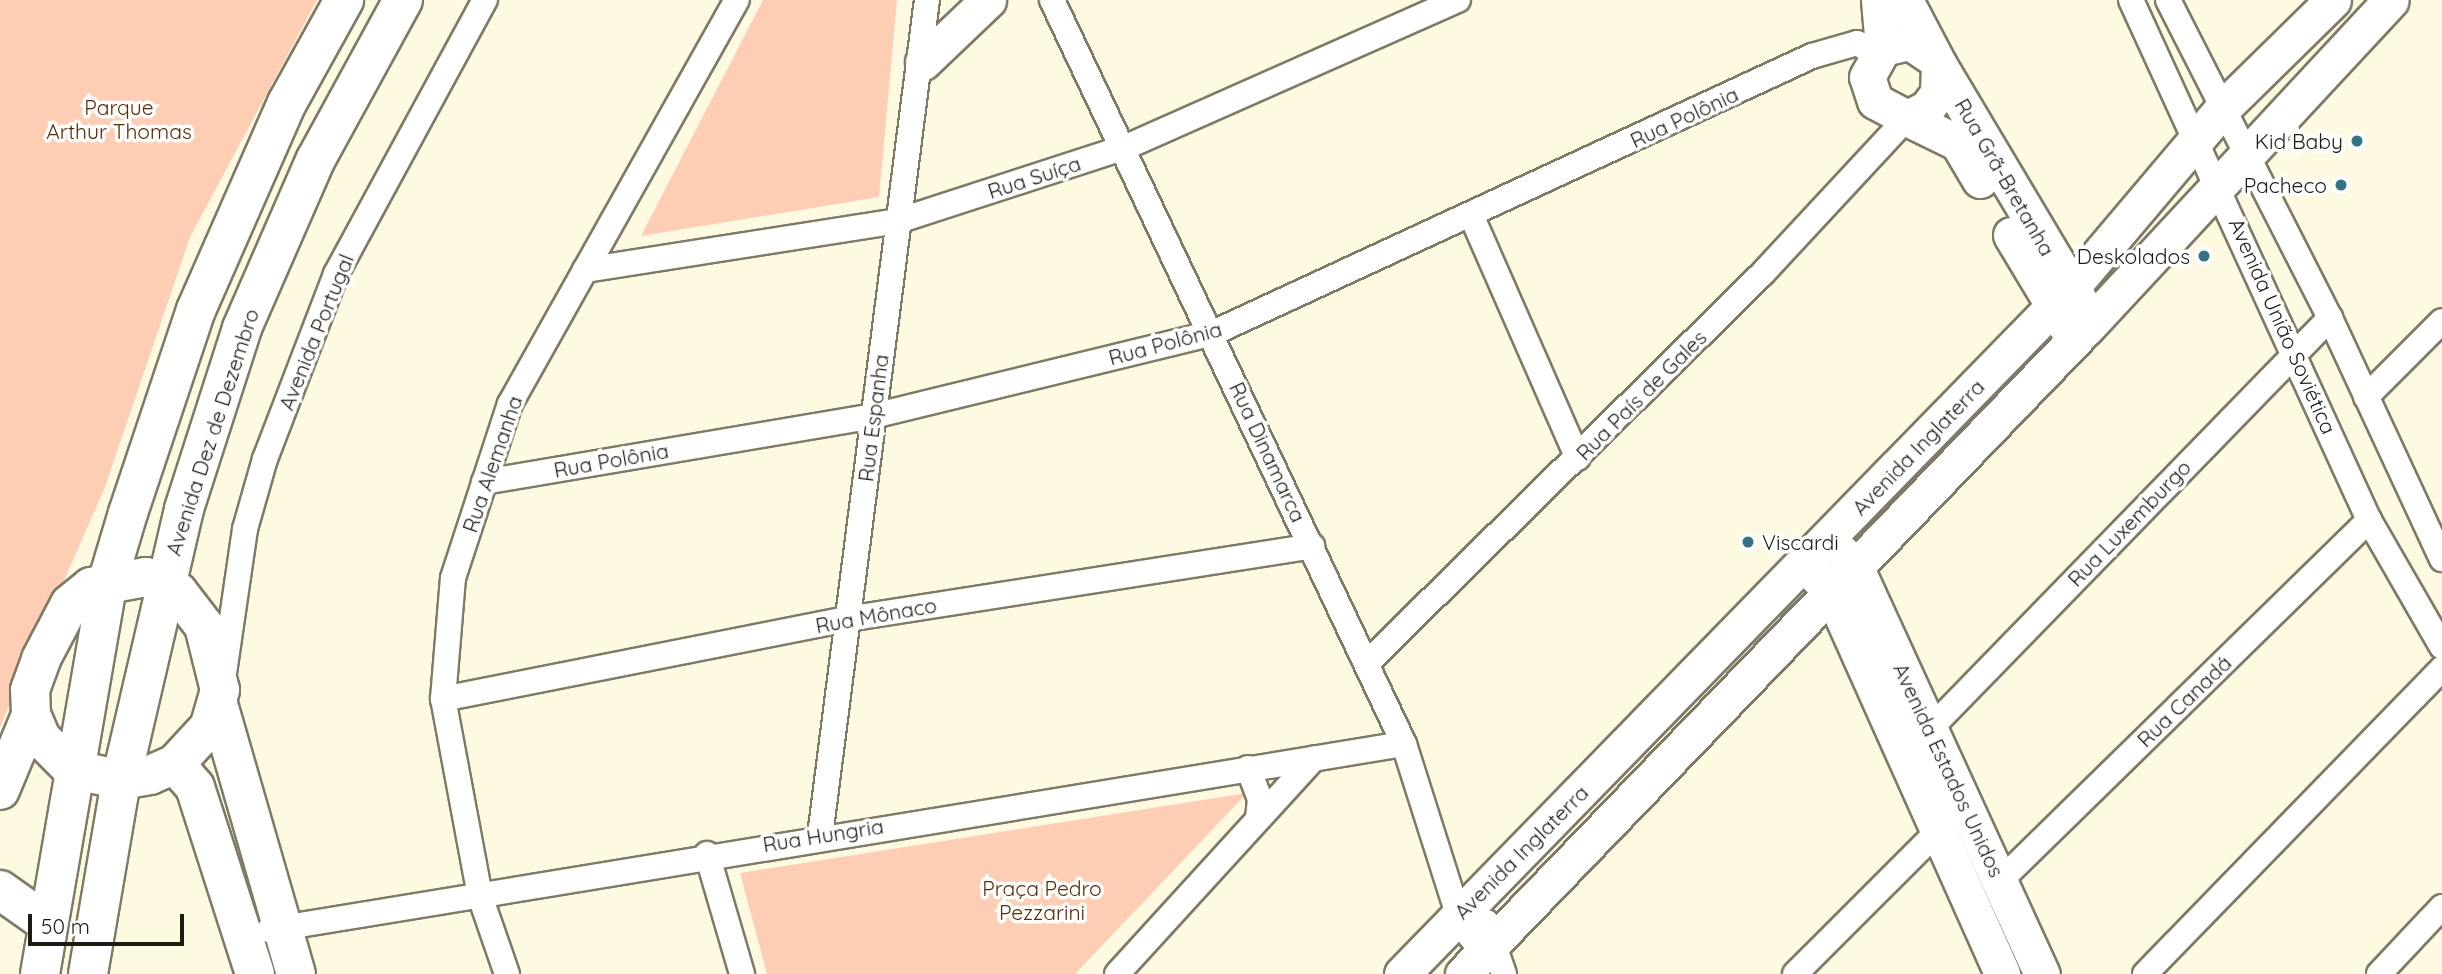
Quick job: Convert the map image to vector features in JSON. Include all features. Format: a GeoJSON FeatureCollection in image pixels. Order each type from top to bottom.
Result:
{"type":"FeatureCollection","features":[{"type":"Feature","properties":{"kind":"main road"},"geometry":{"type":"LineString","coordinates":[[40,974],[72,769],[108,580],[197,310],[287,103],[344,0]]}},
{"type":"Feature","properties":{"kind":"main road","name":"Avenida Dez de Dezembro"},"geometry":{"type":"LineString","coordinates":[[88,974],[121,780],[166,583],[242,328],[316,159],[403,0]]}},
{"type":"Feature","properties":{"kind":"main road"},"geometry":{"type":"LineString","coordinates":[[923,62],[988,0]]}},
{"type":"Feature","properties":{"kind":"main road"},"geometry":{"type":"LineString","coordinates":[[1879,0],[1880,51],[1869,90],[1884,110],[1906,118],[1934,101],[1937,61],[1910,43],[1880,51]]}},
{"type":"Feature","properties":{"kind":"main road","name":"Rua Grã-Bretanha"},"geometry":{"type":"LineString","coordinates":[[1905,0],[2061,298]]}},
{"type":"Feature","properties":{"kind":"main road","name":"Avenida Inglaterra"},"geometry":{"type":"LineString","coordinates":[[1402,974],[1805,565],[2061,298],[2221,110],[2333,0]]}},
{"type":"Feature","properties":{"kind":"main road","name":"Avenida Inglaterra"},"geometry":{"type":"LineString","coordinates":[[1463,974],[1498,960],[1831,591],[2084,329],[2217,180],[2391,0]]}},
{"type":"Feature","properties":{"kind":"main road","name":"Rua Grã-Bretanha"},"geometry":{"type":"LineString","coordinates":[[1906,118],[1958,143],[2061,298]]}},
{"type":"Feature","properties":{"kind":"main road"},"geometry":{"type":"LineString","coordinates":[[2061,298],[2084,329]]}},
{"type":"Feature","properties":{"kind":"main road"},"geometry":{"type":"LineString","coordinates":[[1829,540],[1855,566]]}},
{"type":"Feature","properties":{"kind":"main road"},"geometry":{"type":"LineString","coordinates":[[1805,565],[1831,591]]}},
{"type":"Feature","properties":{"kind":"main road","name":"Avenida Estados Unidos"},"geometry":{"type":"LineString","coordinates":[[1855,566],[2042,974]]}},
{"type":"Feature","properties":{"kind":"main road"},"geometry":{"type":"LineString","coordinates":[[0,800],[12,789],[72,769],[121,780],[174,764],[210,726],[219,697],[204,626],[166,583],[146,577],[108,580],[70,604],[58,621],[30,690],[31,715],[41,738],[72,769]]}},
{"type":"Feature","properties":{"kind":"main road","name":"Avenida Estados Unidos"},"geometry":{"type":"LineString","coordinates":[[1831,591],[2002,974]]}},
{"type":"Feature","properties":{"kind":"main road","name":"Avenida Portugal"},"geometry":{"type":"LineString","coordinates":[[219,697],[296,974]]}},
{"type":"Feature","properties":{"kind":"main road"},"geometry":{"type":"LineString","coordinates":[[0,790],[31,715]]}},
{"type":"Feature","properties":{"kind":"main road"},"geometry":{"type":"LineString","coordinates":[[174,764],[195,787],[255,974]]}},
{"type":"Feature","properties":{"kind":"main road"},"geometry":{"type":"LineString","coordinates":[[0,890],[47,923]]}},
{"type":"Feature","properties":{"kind":"street","name":"Avenida Portugal"},"geometry":{"type":"LineString","coordinates":[[219,697],[245,529],[274,435],[336,274],[485,0]]}},
{"type":"Feature","properties":{"kind":"street","name":"Rua Alemanha"},"geometry":{"type":"LineString","coordinates":[[507,974],[480,896],[443,699],[453,578],[510,404],[737,0]]}},
{"type":"Feature","properties":{"kind":"street","name":"Rua Espanha"},"geometry":{"type":"LineString","coordinates":[[820,836],[898,220],[923,62],[927,0]]}},
{"type":"Feature","properties":{"kind":"street","name":"Rua Dinamarca"},"geometry":{"type":"LineString","coordinates":[[1052,0],[1126,147],[1405,744],[1469,936],[1498,960]]}},
{"type":"Feature","properties":{"kind":"street","name":"Rua Suíça"},"geometry":{"type":"LineString","coordinates":[[584,270],[898,220],[1126,147],[1458,0]]}},
{"type":"Feature","properties":{"kind":"street","name":"Avenida União Soviética"},"geometry":{"type":"LineString","coordinates":[[2131,0],[2296,351],[2369,520],[2442,648]]}},
{"type":"Feature","properties":{"kind":"street","name":"Avenida União Soviética"},"geometry":{"type":"LineString","coordinates":[[2168,0],[2221,110],[2330,318],[2442,559]]}},
{"type":"Feature","properties":{"kind":"street","name":"Rua Polônia"},"geometry":{"type":"LineString","coordinates":[[484,482],[873,416],[1213,333],[1472,217],[1841,44],[1857,43],[1880,51]]}},
{"type":"Feature","properties":{"kind":"street","name":"Rua País de Gales"},"geometry":{"type":"LineString","coordinates":[[1367,663],[1762,274],[1906,118]]}},
{"type":"Feature","properties":{"kind":"street"},"geometry":{"type":"LineString","coordinates":[[1472,217],[1578,458]]}},
{"type":"Feature","properties":{"kind":"street","name":"Rua Luxemburgo"},"geometry":{"type":"LineString","coordinates":[[1930,729],[2330,318]]}},
{"type":"Feature","properties":{"kind":"street"},"geometry":{"type":"LineString","coordinates":[[2367,397],[2442,321]]}},
{"type":"Feature","properties":{"kind":"street","name":"Rua Canadá"},"geometry":{"type":"LineString","coordinates":[[2000,881],[2369,520]]}},
{"type":"Feature","properties":{"kind":"street","name":"Rua Mônaco"},"geometry":{"type":"LineString","coordinates":[[443,699],[847,619],[1312,546]]}},
{"type":"Feature","properties":{"kind":"street"},"geometry":{"type":"LineString","coordinates":[[2145,974],[2442,669]]}},
{"type":"Feature","properties":{"kind":"street","name":"Rua Hungria"},"geometry":{"type":"LineString","coordinates":[[244,934],[480,896],[707,854],[1405,744]]}},
{"type":"Feature","properties":{"kind":"street"},"geometry":{"type":"LineString","coordinates":[[1117,974],[1314,758]]}},
{"type":"Feature","properties":{"kind":"street"},"geometry":{"type":"LineString","coordinates":[[1248,768],[1260,799],[1258,819]]}},
{"type":"Feature","properties":{"kind":"street"},"geometry":{"type":"LineString","coordinates":[[1795,974],[1938,831]]}},
{"type":"Feature","properties":{"kind":"street"},"geometry":{"type":"LineString","coordinates":[[707,854],[742,974]]}},
{"type":"Feature","properties":{"kind":"street"},"geometry":{"type":"LineString","coordinates":[[2379,974],[2442,907]]}},
{"type":"Feature","properties":{"kind":"green space","name":"Parque Arthur Thomas"},"geometry":{"type":"Polygon","coordinates":[[[0,0],[317,0],[190,237],[105,487],[0,727],[0,0]]]}},
{"type":"Feature","properties":{"kind":"green space"},"geometry":{"type":"Polygon","coordinates":[[[763,0],[897,0],[879,197],[641,236],[763,0]]]}},
{"type":"Feature","properties":{"kind":"green space","name":"Praça Pedro Pezzarini"},"geometry":{"type":"Polygon","coordinates":[[[1247,793],[1075,974],[767,974],[740,873],[1247,793]]]}},
{"type":"Feature","properties":{"kind":"place","name":"Kid Baby"},"geometry":{"type":"Point","coordinates":[2357,141]}},
{"type":"Feature","properties":{"kind":"place","name":"Pacheco"},"geometry":{"type":"Point","coordinates":[2341,185]}},
{"type":"Feature","properties":{"kind":"place","name":"Deskolados"},"geometry":{"type":"Point","coordinates":[2204,256]}},
{"type":"Feature","properties":{"kind":"place","name":"Viscardi"},"geometry":{"type":"Point","coordinates":[1748,542]}}]}
